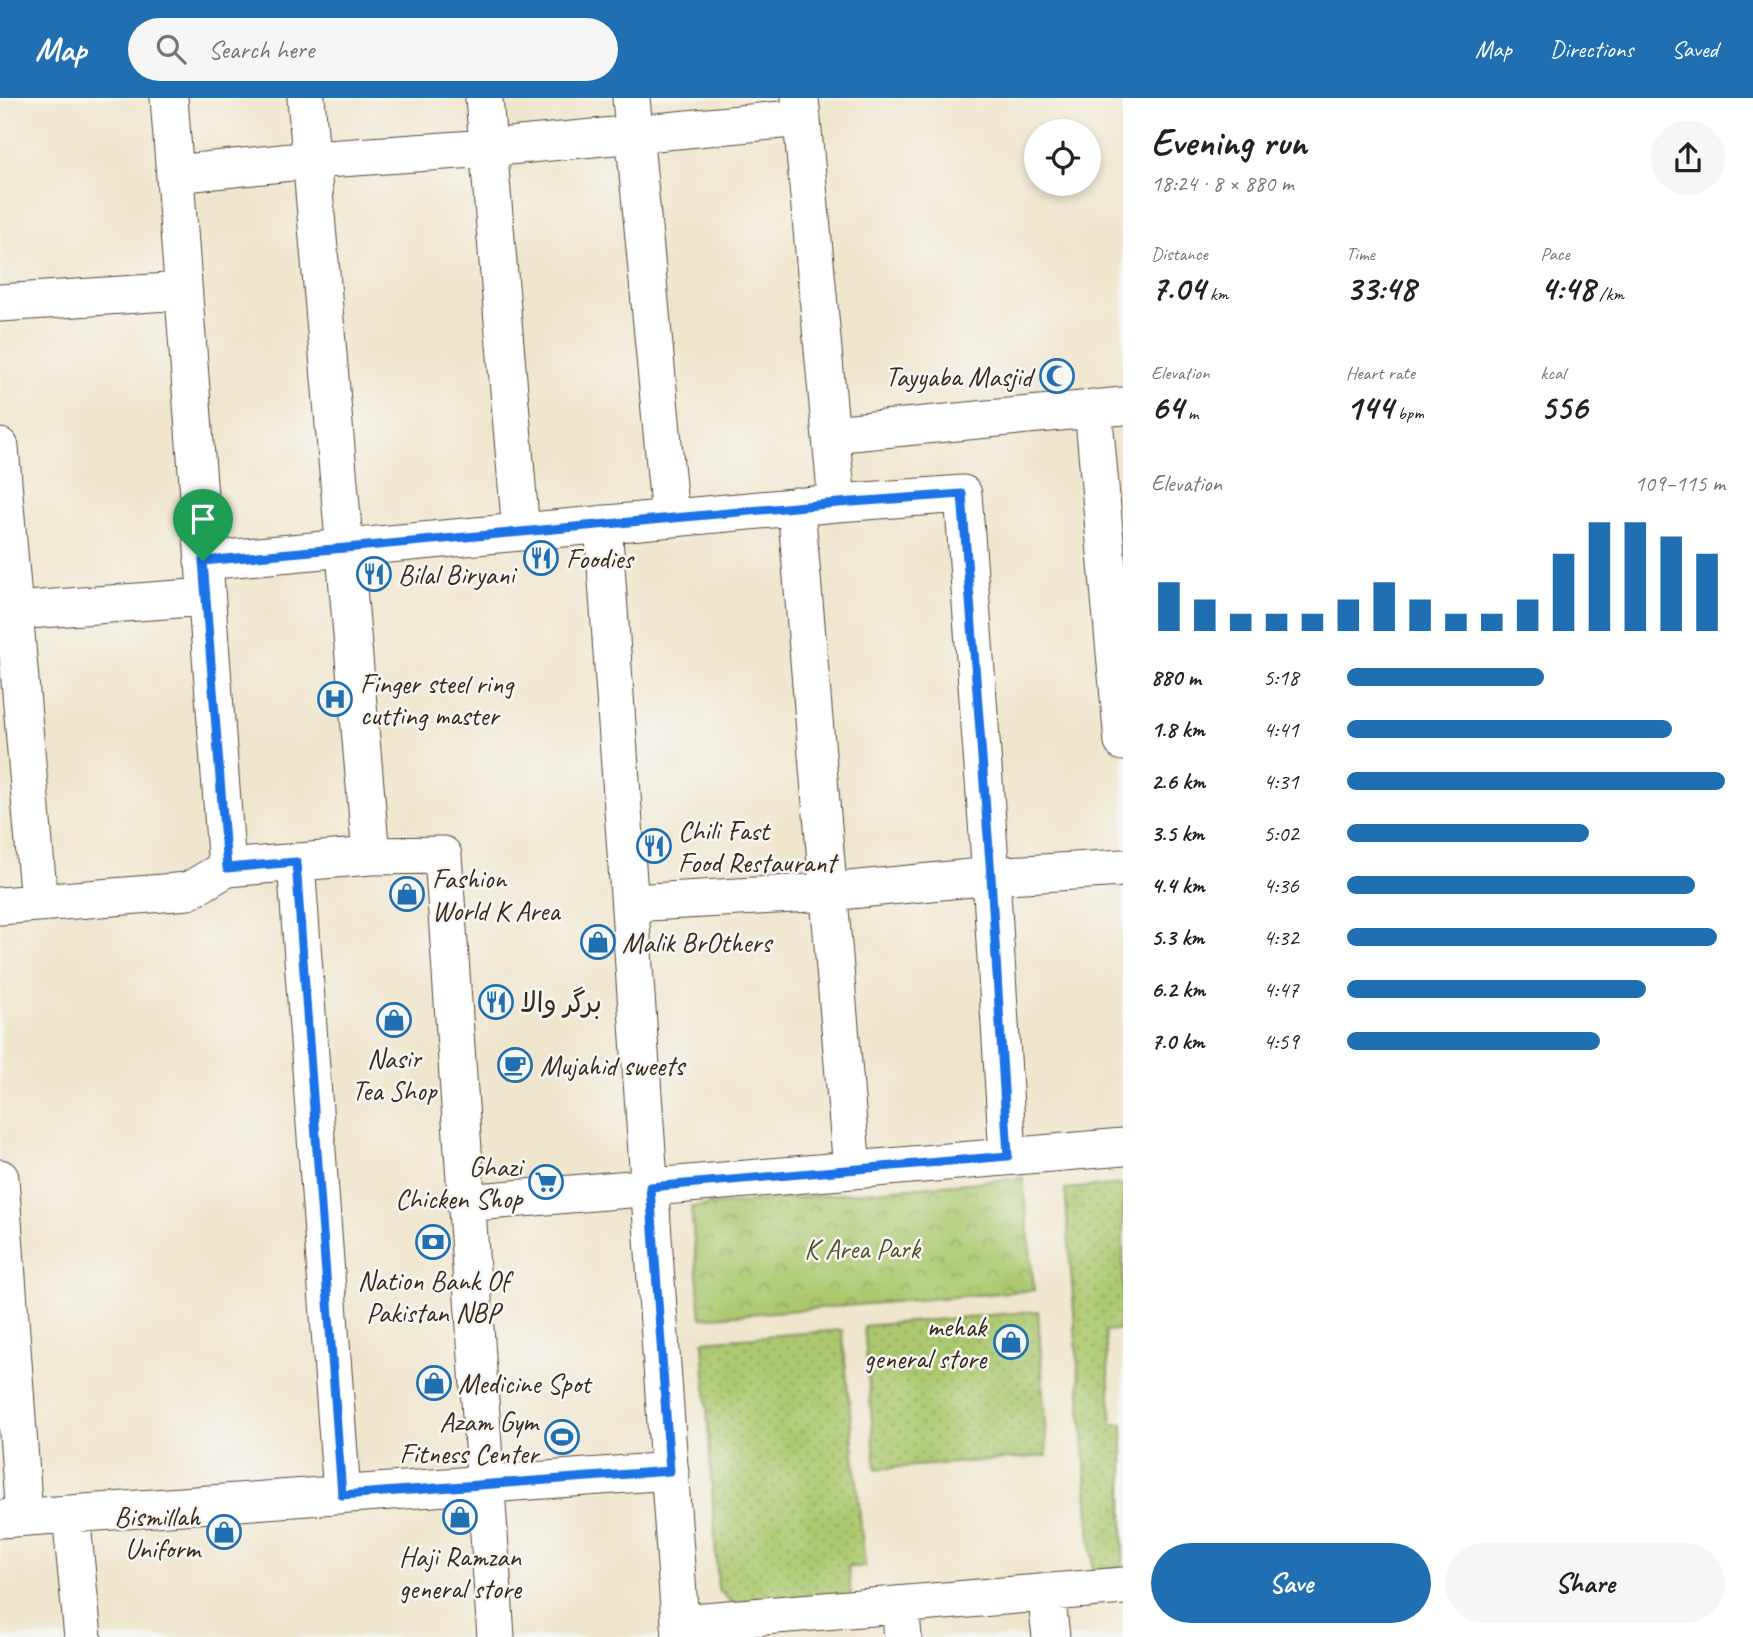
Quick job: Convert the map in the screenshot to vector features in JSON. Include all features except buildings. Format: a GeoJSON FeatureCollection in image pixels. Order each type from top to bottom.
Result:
{"type":"FeatureCollection","features":[{"type":"Feature","properties":{"kind":"street"},"geometry":{"type":"LineString","coordinates":[[169,98],[227,868]]}},
{"type":"Feature","properties":{"kind":"street"},"geometry":{"type":"LineString","coordinates":[[306,98],[372,856]]}},
{"type":"Feature","properties":{"kind":"street"},"geometry":{"type":"LineString","coordinates":[[484,98],[521,532]]}},
{"type":"Feature","properties":{"kind":"street"},"geometry":{"type":"LineString","coordinates":[[631,98],[670,518]]}},
{"type":"Feature","properties":{"kind":"street"},"geometry":{"type":"LineString","coordinates":[[174,174],[311,160],[634,135],[801,108],[838,503]]}},
{"type":"Feature","properties":{"kind":"street"},"geometry":{"type":"LineString","coordinates":[[0,303],[183,291]]}},
{"type":"Feature","properties":{"kind":"street"},"geometry":{"type":"LineString","coordinates":[[831,434],[1108,407],[1123,742]]}},
{"type":"Feature","properties":{"kind":"street"},"geometry":{"type":"LineString","coordinates":[[0,447],[7,611],[39,903]]}},
{"type":"Feature","properties":{"kind":"street"},"geometry":{"type":"LineString","coordinates":[[203,561],[796,506],[962,494],[991,876],[1008,1156]]}},
{"type":"Feature","properties":{"kind":"street"},"geometry":{"type":"LineString","coordinates":[[796,506],[852,1170]]}},
{"type":"Feature","properties":{"kind":"street"},"geometry":{"type":"LineString","coordinates":[[603,524],[681,1630],[901,1621],[1046,1592],[1123,1586]]}},
{"type":"Feature","properties":{"kind":"street"},"geometry":{"type":"LineString","coordinates":[[7,611],[205,597]]}},
{"type":"Feature","properties":{"kind":"street"},"geometry":{"type":"LineString","coordinates":[[0,906],[188,891],[227,868],[372,856],[443,855],[496,1637]]}},
{"type":"Feature","properties":{"kind":"street"},"geometry":{"type":"LineString","coordinates":[[296,862],[342,1495]]}},
{"type":"Feature","properties":{"kind":"street"},"geometry":{"type":"LineString","coordinates":[[630,903],[829,892],[991,876],[1123,868]]}},
{"type":"Feature","properties":{"kind":"street"},"geometry":{"type":"LineString","coordinates":[[465,1203],[1123,1147]]}},
{"type":"Feature","properties":{"kind":"street"},"geometry":{"type":"LineString","coordinates":[[1,1201],[12,1518],[670,1471]]}},
{"type":"Feature","properties":{"kind":"street"},"geometry":{"type":"LineString","coordinates":[[71,1514],[83,1637]]}},
{"type":"Feature","properties":{"kind":"street"},"geometry":{"type":"LineString","coordinates":[[1046,1592],[1051,1637]]}},
{"type":"Feature","properties":{"kind":"green space","name":"K Area Park"},"geometry":{"type":"Polygon","coordinates":[[[1023,1178],[1034,1290],[701,1318],[691,1207],[1023,1178]]]}},
{"type":"Feature","properties":{"kind":"green space"},"geometry":{"type":"Polygon","coordinates":[[[1123,1184],[1123,1329],[1105,1331],[1112,1424],[1123,1424],[1123,1568],[1093,1570],[1065,1189],[1123,1184]]]}},
{"type":"Feature","properties":{"kind":"green space"},"geometry":{"type":"Polygon","coordinates":[[[1038,1311],[1047,1456],[876,1469],[864,1326],[1038,1311]]]}},
{"type":"Feature","properties":{"kind":"green space"},"geometry":{"type":"Polygon","coordinates":[[[842,1330],[865,1567],[848,1567],[852,1605],[742,1613],[718,1589],[703,1341],[842,1330]]]}},
{"type":"Feature","properties":{"kind":"place","name":"Tayyaba Masjid"},"geometry":{"type":"Point","coordinates":[1057,376]}},
{"type":"Feature","properties":{"kind":"place","name":"Foodies"},"geometry":{"type":"Point","coordinates":[541,558]}},
{"type":"Feature","properties":{"kind":"place","name":"Bilal Biryani"},"geometry":{"type":"Point","coordinates":[374,574]}},
{"type":"Feature","properties":{"kind":"place","name":"Finger steel ring cutting master"},"geometry":{"type":"Point","coordinates":[335,699]}},
{"type":"Feature","properties":{"kind":"place","name":"Chili Fast Food Restaurant"},"geometry":{"type":"Point","coordinates":[654,846]}},
{"type":"Feature","properties":{"kind":"place","name":"Fashion World K Area"},"geometry":{"type":"Point","coordinates":[407,894]}},
{"type":"Feature","properties":{"kind":"place","name":"Malik BrOthers"},"geometry":{"type":"Point","coordinates":[598,942]}},
{"type":"Feature","properties":{"kind":"place","name":"برگر والا"},"geometry":{"type":"Point","coordinates":[496,1002]}},
{"type":"Feature","properties":{"kind":"place","name":"Nasir Tea Shop"},"geometry":{"type":"Point","coordinates":[394,1020]}},
{"type":"Feature","properties":{"kind":"place","name":"Mujahid sweets"},"geometry":{"type":"Point","coordinates":[515,1065]}},
{"type":"Feature","properties":{"kind":"place","name":"Ghazi Chicken Shop"},"geometry":{"type":"Point","coordinates":[546,1182]}},
{"type":"Feature","properties":{"kind":"place","name":"Nation Bank Of Pakistan NBP"},"geometry":{"type":"Point","coordinates":[433,1242]}},
{"type":"Feature","properties":{"kind":"place","name":"mehak general store"},"geometry":{"type":"Point","coordinates":[1011,1342]}},
{"type":"Feature","properties":{"kind":"place","name":"Medicine Spot"},"geometry":{"type":"Point","coordinates":[434,1383]}},
{"type":"Feature","properties":{"kind":"place","name":"Azam Gym Fitness Center"},"geometry":{"type":"Point","coordinates":[562,1437]}},
{"type":"Feature","properties":{"kind":"place","name":"Haji Ramzan general store"},"geometry":{"type":"Point","coordinates":[460,1517]}},
{"type":"Feature","properties":{"kind":"place","name":"Bismillah Uniform"},"geometry":{"type":"Point","coordinates":[224,1532]}},
{"type":"Feature","properties":{"kind":"route"},"geometry":{"type":"LineString","coordinates":[[962,494],[991,876],[1008,1156],[650,1187],[670,1471],[342,1495],[296,862],[227,868],[203,561],[962,494]]}}]}
